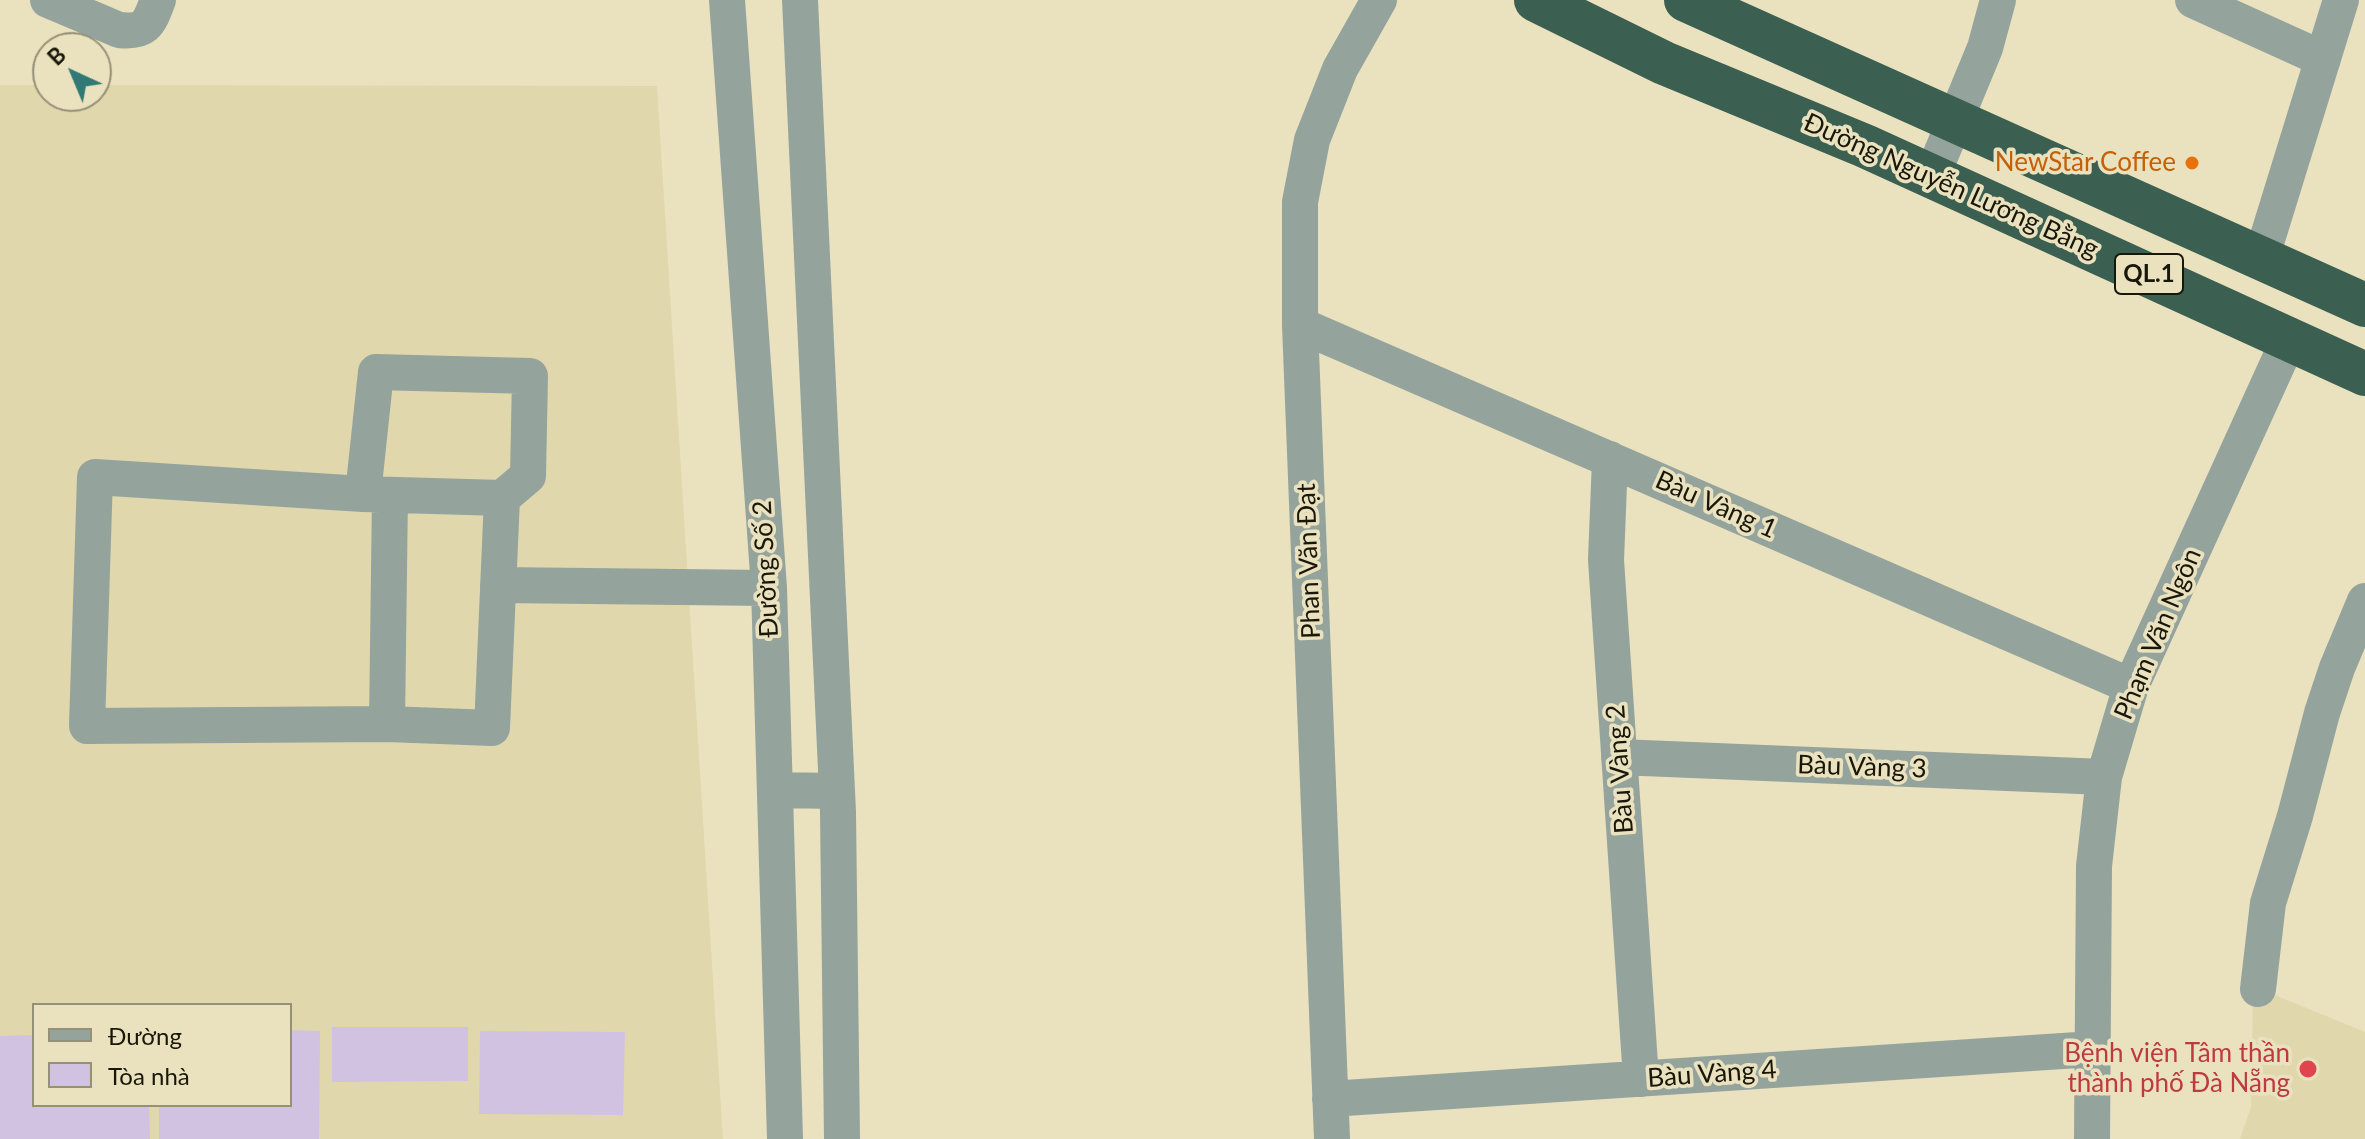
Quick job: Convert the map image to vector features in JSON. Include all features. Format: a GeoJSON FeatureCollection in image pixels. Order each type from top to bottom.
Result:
{"type":"FeatureCollection","features":[{"type":"Feature","properties":{"kind":"highway","name":"Đường Nguyễn Lương Bằng"},"geometry":{"type":"LineString","coordinates":[[1536,0],[1664,63],[1865,146],[2365,374]]}},
{"type":"Feature","properties":{"kind":"highway","name":"QL.1"},"geometry":{"type":"LineString","coordinates":[[1686,0],[2365,305]]}},
{"type":"Feature","properties":{"kind":"street"},"geometry":{"type":"LineString","coordinates":[[48,0],[119,30],[131,32],[142,29],[150,21],[158,0]]}},
{"type":"Feature","properties":{"kind":"street","name":"Đường Số 2"},"geometry":{"type":"LineString","coordinates":[[727,0],[769,588],[785,1139]]}},
{"type":"Feature","properties":{"kind":"street"},"geometry":{"type":"LineString","coordinates":[[800,0],[837,791],[842,1139]]}},
{"type":"Feature","properties":{"kind":"street","name":"Phan Văn Đạt"},"geometry":{"type":"LineString","coordinates":[[1332,1139],[1300,325],[1300,202],[1312,140],[1340,69],[1379,0]]}},
{"type":"Feature","properties":{"kind":"street"},"geometry":{"type":"LineString","coordinates":[[1932,176],[1985,48],[1998,0]]}},
{"type":"Feature","properties":{"kind":"street"},"geometry":{"type":"LineString","coordinates":[[2193,0],[2323,59]]}},
{"type":"Feature","properties":{"kind":"street"},"geometry":{"type":"LineString","coordinates":[[2261,259],[2341,0]]}},
{"type":"Feature","properties":{"kind":"street","name":"Bàu Vàng 1"},"geometry":{"type":"LineString","coordinates":[[1300,325],[2131,686]]}},
{"type":"Feature","properties":{"kind":"street","name":"Phạm Văn Ngôn"},"geometry":{"type":"LineString","coordinates":[[2092,1139],[2094,866],[2104,777],[2131,686],[2289,339]]}},
{"type":"Feature","properties":{"kind":"street"},"geometry":{"type":"LineString","coordinates":[[387,724],[377,494],[376,372],[530,376],[528,476],[502,498],[377,494],[95,477],[87,726],[387,724],[492,728],[502,498]]}},
{"type":"Feature","properties":{"kind":"street","name":"Bàu Vàng 2"},"geometry":{"type":"LineString","coordinates":[[1610,459],[1606,560],[1641,1079]]}},
{"type":"Feature","properties":{"kind":"street"},"geometry":{"type":"LineString","coordinates":[[498,585],[769,588]]}},
{"type":"Feature","properties":{"kind":"street"},"geometry":{"type":"LineString","coordinates":[[2258,989],[2268,903],[2322,713],[2365,601]]}},
{"type":"Feature","properties":{"kind":"street","name":"Bàu Vàng 3"},"geometry":{"type":"LineString","coordinates":[[1619,757],[2104,777]]}},
{"type":"Feature","properties":{"kind":"street"},"geometry":{"type":"LineString","coordinates":[[775,790],[837,791]]}},
{"type":"Feature","properties":{"kind":"street","name":"Bàu Vàng 4"},"geometry":{"type":"LineString","coordinates":[[1330,1099],[2093,1049]]}},
{"type":"Feature","properties":{"kind":"shaded area"},"geometry":{"type":"Polygon","coordinates":[[[0,85],[32,85],[32,112],[112,112],[112,85],[657,86],[723,1139],[0,1139],[0,85]]]}},
{"type":"Feature","properties":{"kind":"shaded area","name":"Bệnh viện Tâm thần thành phố Đà Nẵng"},"geometry":{"type":"Polygon","coordinates":[[[2253,986],[2365,1032],[2365,1139],[2240,1139],[2251,1107],[2253,986]]]}},
{"type":"Feature","properties":{"kind":"building"},"geometry":{"type":"Polygon","coordinates":[[[332,1027],[468,1027],[468,1081],[332,1082],[332,1027]]]}},
{"type":"Feature","properties":{"kind":"building"},"geometry":{"type":"Polygon","coordinates":[[[292,1030],[320,1031],[319,1139],[159,1139],[159,1107],[292,1107],[292,1030]]]}},
{"type":"Feature","properties":{"kind":"building"},"geometry":{"type":"Polygon","coordinates":[[[480,1031],[625,1032],[623,1115],[479,1114],[480,1031]]]}},
{"type":"Feature","properties":{"kind":"building"},"geometry":{"type":"Polygon","coordinates":[[[32,1035],[32,1107],[149,1107],[150,1139],[0,1139],[0,1036],[32,1035]]]}},
{"type":"Feature","properties":{"kind":"place","name":"NewStar Coffee"},"geometry":{"type":"Point","coordinates":[2192,163]}},
{"type":"Feature","properties":{"kind":"place","name":"Bệnh viện Tâm thần thành phố Đà Nẵng"},"geometry":{"type":"Point","coordinates":[2308,1069]}}]}
